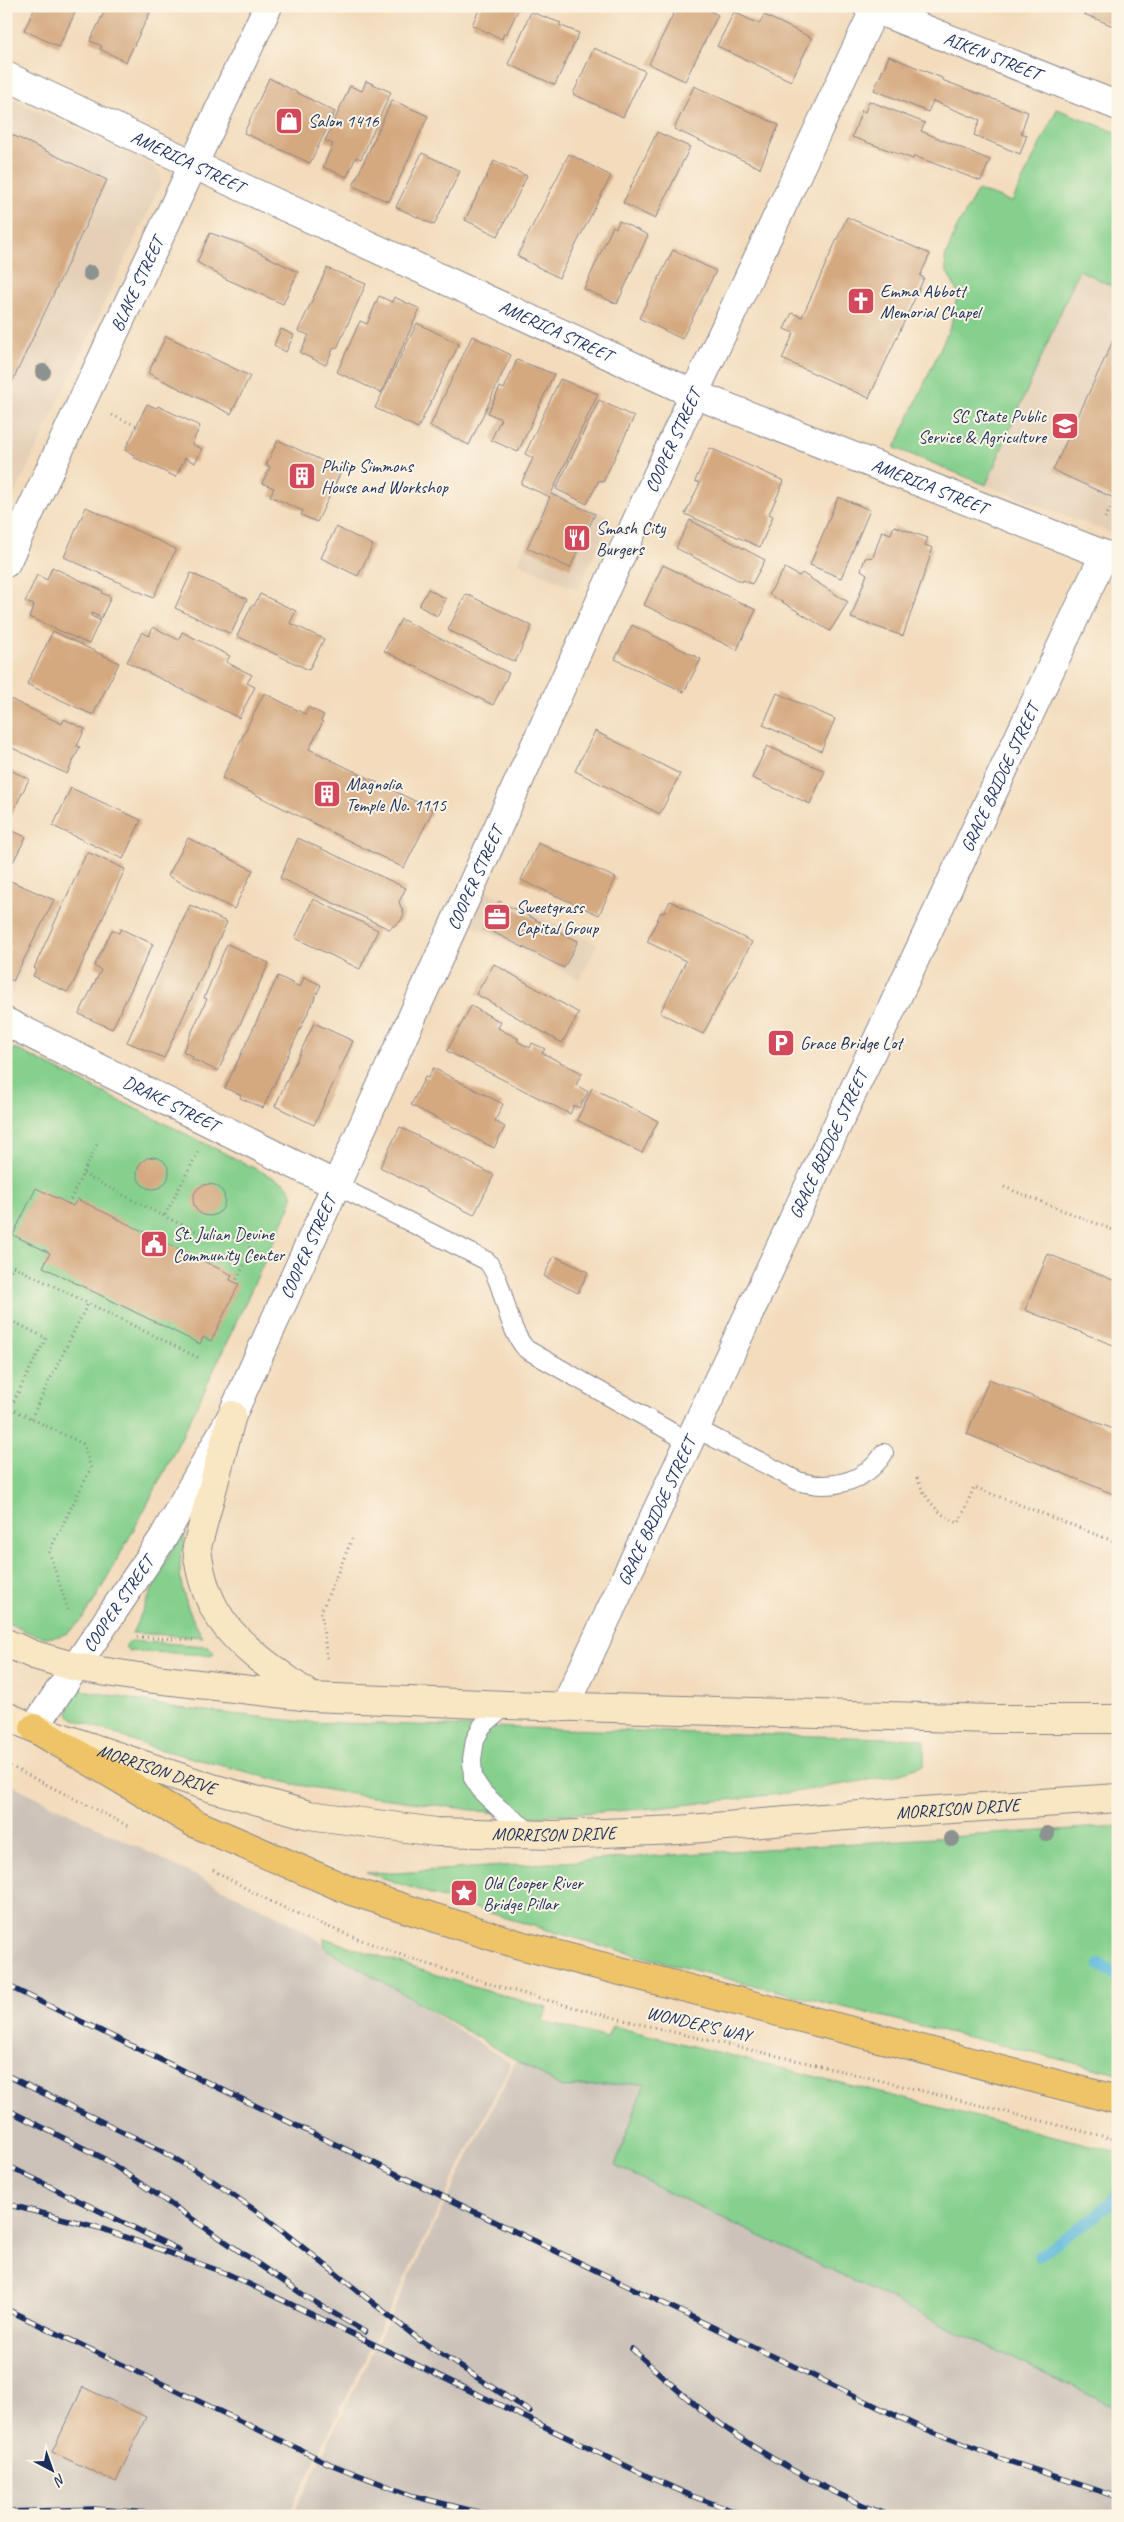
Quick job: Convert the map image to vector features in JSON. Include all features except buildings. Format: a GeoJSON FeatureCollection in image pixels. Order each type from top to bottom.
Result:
{"type":"FeatureCollection","features":[{"type":"Feature","properties":{"kind":"highway"},"geometry":{"type":"LineString","coordinates":[[34,1728],[203,1827],[350,1891],[520,1945],[1118,2100]]}},
{"type":"Feature","properties":{"kind":"main road"},"geometry":{"type":"LineString","coordinates":[[232,1415],[197,1547],[199,1569],[206,1590],[223,1625],[250,1652],[312,1697]]}},
{"type":"Feature","properties":{"kind":"main road"},"geometry":{"type":"LineString","coordinates":[[6,1643],[76,1667],[138,1677],[312,1697],[565,1707],[993,1719],[1118,1719]]}},
{"type":"Feature","properties":{"kind":"main road","name":"MORRISON DRIVE"},"geometry":{"type":"LineString","coordinates":[[6,1716],[34,1728],[212,1788],[309,1815],[436,1832],[533,1834],[678,1830],[846,1816],[1118,1798]]}},
{"type":"Feature","properties":{"kind":"street","name":"BLAKE STREET"},"geometry":{"type":"LineString","coordinates":[[6,563],[268,6]]}},
{"type":"Feature","properties":{"kind":"street","name":"AIKEN STREET"},"geometry":{"type":"LineString","coordinates":[[872,7],[1118,106]]}},
{"type":"Feature","properties":{"kind":"street","name":"COOPER STREET"},"geometry":{"type":"LineString","coordinates":[[34,1728],[163,1538],[232,1415],[694,394],[872,7]]}},
{"type":"Feature","properties":{"kind":"street","name":"AMERICA STREET"},"geometry":{"type":"LineString","coordinates":[[6,76],[694,394],[1111,557]]}},
{"type":"Feature","properties":{"kind":"street","name":"GRACE BRIDGE STREET"},"geometry":{"type":"LineString","coordinates":[[565,1707],[692,1435],[1111,557]]}},
{"type":"Feature","properties":{"kind":"street","name":"DRAKE STREET"},"geometry":{"type":"LineString","coordinates":[[6,1022],[336,1185]]}},
{"type":"Feature","properties":{"kind":"lane"},"geometry":{"type":"LineString","coordinates":[[336,1185],[487,1261],[497,1278],[514,1331],[526,1349],[692,1435],[798,1481],[809,1485],[826,1487],[849,1481],[867,1473],[878,1464],[884,1453]]}},
{"type":"Feature","properties":{"kind":"lane"},"geometry":{"type":"LineString","coordinates":[[507,1705],[482,1726],[475,1740],[472,1759],[473,1778],[483,1793],[500,1809],[533,1834]]}},
{"type":"Feature","properties":{"kind":"path"},"geometry":{"type":"LineString","coordinates":[[109,413],[136,426]]}},
{"type":"Feature","properties":{"kind":"path"},"geometry":{"type":"LineString","coordinates":[[1104,521],[1116,500]]}},
{"type":"Feature","properties":{"kind":"path"},"geometry":{"type":"LineString","coordinates":[[68,1204],[99,1141]]}},
{"type":"Feature","properties":{"kind":"path"},"geometry":{"type":"LineString","coordinates":[[165,1215],[200,1147]]}},
{"type":"Feature","properties":{"kind":"path"},"geometry":{"type":"LineString","coordinates":[[83,1174],[213,1237],[243,1239],[248,1243],[250,1250],[248,1258],[235,1282]]}},
{"type":"Feature","properties":{"kind":"path"},"geometry":{"type":"LineString","coordinates":[[1004,1187],[1118,1232]]}},
{"type":"Feature","properties":{"kind":"path"},"geometry":{"type":"LineString","coordinates":[[6,1279],[13,1266],[199,1358]]}},
{"type":"Feature","properties":{"kind":"path"},"geometry":{"type":"LineString","coordinates":[[31,1418],[88,1303]]}},
{"type":"Feature","properties":{"kind":"path"},"geometry":{"type":"LineString","coordinates":[[6,1318],[46,1338],[8,1407],[83,1444],[91,1468],[49,1552],[68,1610]]}},
{"type":"Feature","properties":{"kind":"path"},"geometry":{"type":"LineString","coordinates":[[917,1478],[928,1499],[938,1511],[948,1520],[960,1524],[974,1487],[1118,1543]]}},
{"type":"Feature","properties":{"kind":"path"},"geometry":{"type":"LineString","coordinates":[[327,1658],[321,1612],[352,1540]]}},
{"type":"Feature","properties":{"kind":"path"},"geometry":{"type":"LineString","coordinates":[[134,1636],[196,1640]]}},
{"type":"Feature","properties":{"kind":"path","name":"WONDER'S WAY"},"geometry":{"type":"LineString","coordinates":[[283,1907],[381,1947],[496,1985],[655,2028],[845,2072],[1118,2140]]}},
{"type":"Feature","properties":{"kind":"shaded area"},"geometry":{"type":"Polygon","coordinates":[[[6,96],[149,164],[160,173],[161,180],[160,186],[6,513],[6,96]]]}},
{"type":"Feature","properties":{"kind":"shaded area","name":"SC State Public Service & Agriculture"},"geometry":{"type":"Polygon","coordinates":[[[1079,270],[1118,289],[1118,536],[986,485],[1079,270]]]}},
{"type":"Feature","properties":{"kind":"shaded area"},"geometry":{"type":"Polygon","coordinates":[[[551,490],[611,518],[578,590],[518,563],[551,490]]]}},
{"type":"Feature","properties":{"kind":"shaded area"},"geometry":{"type":"Polygon","coordinates":[[[6,878],[57,901],[9,998],[6,997],[6,878]]]}},
{"type":"Feature","properties":{"kind":"shaded area"},"geometry":{"type":"Polygon","coordinates":[[[485,890],[597,944],[580,979],[469,924],[485,890]]]}},
{"type":"Feature","properties":{"kind":"shaded area"},"geometry":{"type":"Polygon","coordinates":[[[6,1782],[290,1922],[511,2063],[288,2516],[6,2516],[6,1782]]]}},
{"type":"Feature","properties":{"kind":"shaded area"},"geometry":{"type":"Polygon","coordinates":[[[516,2060],[562,2087],[645,2083],[615,2166],[1118,2409],[1118,2516],[292,2516],[516,2060]]]}},
{"type":"Feature","properties":{"kind":"green space"},"geometry":{"type":"Polygon","coordinates":[[[1057,109],[1118,133],[1118,289],[1079,270],[986,485],[895,448],[951,325],[958,293],[946,270],[945,258],[957,227],[978,190],[1012,202],[1057,109]]]}},
{"type":"Feature","properties":{"kind":"green space"},"geometry":{"type":"Polygon","coordinates":[[[14,1048],[284,1183],[290,1188],[292,1194],[290,1207],[186,1428],[97,1597],[84,1616],[70,1631],[54,1637],[38,1636],[6,1622],[6,1064],[14,1048]]]}},
{"type":"Feature","properties":{"kind":"green space"},"geometry":{"type":"Polygon","coordinates":[[[181,1529],[184,1535],[180,1562],[183,1592],[193,1620],[203,1637],[132,1633],[181,1529]]]}},
{"type":"Feature","properties":{"kind":"green space"},"geometry":{"type":"Polygon","coordinates":[[[130,1641],[208,1646],[214,1653],[211,1655],[129,1651],[125,1647],[130,1641]]]}},
{"type":"Feature","properties":{"kind":"green space"},"geometry":{"type":"Polygon","coordinates":[[[77,1689],[178,1708],[304,1722],[924,1739],[924,1765],[892,1776],[795,1792],[657,1808],[527,1817],[358,1795],[293,1784],[151,1747],[74,1719],[68,1714],[73,1692],[77,1689]]]}},
{"type":"Feature","properties":{"kind":"green space"},"geometry":{"type":"Polygon","coordinates":[[[1118,1826],[1118,2074],[739,1982],[645,1957],[458,1903],[366,1872],[395,1873],[1118,1826]]]}},
{"type":"Feature","properties":{"kind":"green space"},"geometry":{"type":"Polygon","coordinates":[[[324,1938],[470,1986],[547,2008],[543,2021],[607,2038],[612,2026],[1118,2152],[1118,2409],[615,2166],[645,2083],[562,2087],[325,1948],[324,1938]]]}},
{"type":"Feature","properties":{"kind":"waterway"},"geometry":{"type":"LineString","coordinates":[[1100,1964],[1118,1977]]}},
{"type":"Feature","properties":{"kind":"waterway"},"geometry":{"type":"LineString","coordinates":[[1039,2256],[1101,2211],[1118,2192]]}},
{"type":"Feature","properties":{"kind":"railway"},"geometry":{"type":"LineString","coordinates":[[6,1985],[913,2424],[999,2458],[1118,2497]]}},
{"type":"Feature","properties":{"kind":"railway"},"geometry":{"type":"LineString","coordinates":[[6,2075],[160,2150],[213,2181],[262,2215],[421,2341],[530,2412]]}},
{"type":"Feature","properties":{"kind":"railway"},"geometry":{"type":"LineString","coordinates":[[6,2109],[103,2158],[305,2296],[365,2332]]}},
{"type":"Feature","properties":{"kind":"railway"},"geometry":{"type":"LineString","coordinates":[[6,2165],[179,2250]]}},
{"type":"Feature","properties":{"kind":"railway"},"geometry":{"type":"LineString","coordinates":[[6,2204],[100,2228],[228,2274],[647,2476],[692,2496],[747,2516]]}},
{"type":"Feature","properties":{"kind":"railway"},"geometry":{"type":"LineString","coordinates":[[6,2309],[330,2464],[413,2496],[493,2516]]}},
{"type":"Feature","properties":{"kind":"railway"},"geometry":{"type":"LineString","coordinates":[[632,2349],[689,2400],[742,2439],[790,2469],[840,2495],[890,2516]]}},
{"type":"Feature","properties":{"kind":"railway"},"geometry":{"type":"LineString","coordinates":[[6,2512],[93,2509],[194,2516]]}},
{"type":"Feature","properties":{"kind":"place","name":"Salon 1416"},"geometry":{"type":"Point","coordinates":[289,121]}},
{"type":"Feature","properties":{"kind":"place","name":"Emma Abbott Memorial Chapel"},"geometry":{"type":"Point","coordinates":[861,301]}},
{"type":"Feature","properties":{"kind":"place","name":"SC State Public Service & Agriculture"},"geometry":{"type":"Point","coordinates":[1065,426]}},
{"type":"Feature","properties":{"kind":"place","name":"Philip Simmons House and Workshop"},"geometry":{"type":"Point","coordinates":[302,476]}},
{"type":"Feature","properties":{"kind":"place","name":"Smash City Burgers"},"geometry":{"type":"Point","coordinates":[577,538]}},
{"type":"Feature","properties":{"kind":"place","name":"Magnolia Temple No. 1115"},"geometry":{"type":"Point","coordinates":[327,794]}},
{"type":"Feature","properties":{"kind":"place","name":"Sweetgrass Capital Group"},"geometry":{"type":"Point","coordinates":[497,917]}},
{"type":"Feature","properties":{"kind":"place","name":"Grace Bridge Lot"},"geometry":{"type":"Point","coordinates":[781,1043]}},
{"type":"Feature","properties":{"kind":"place","name":"St. Julian Devine Community Center"},"geometry":{"type":"Point","coordinates":[154,1244]}},
{"type":"Feature","properties":{"kind":"place","name":"Old Cooper River Bridge Pillar"},"geometry":{"type":"Point","coordinates":[464,1893]}}]}
